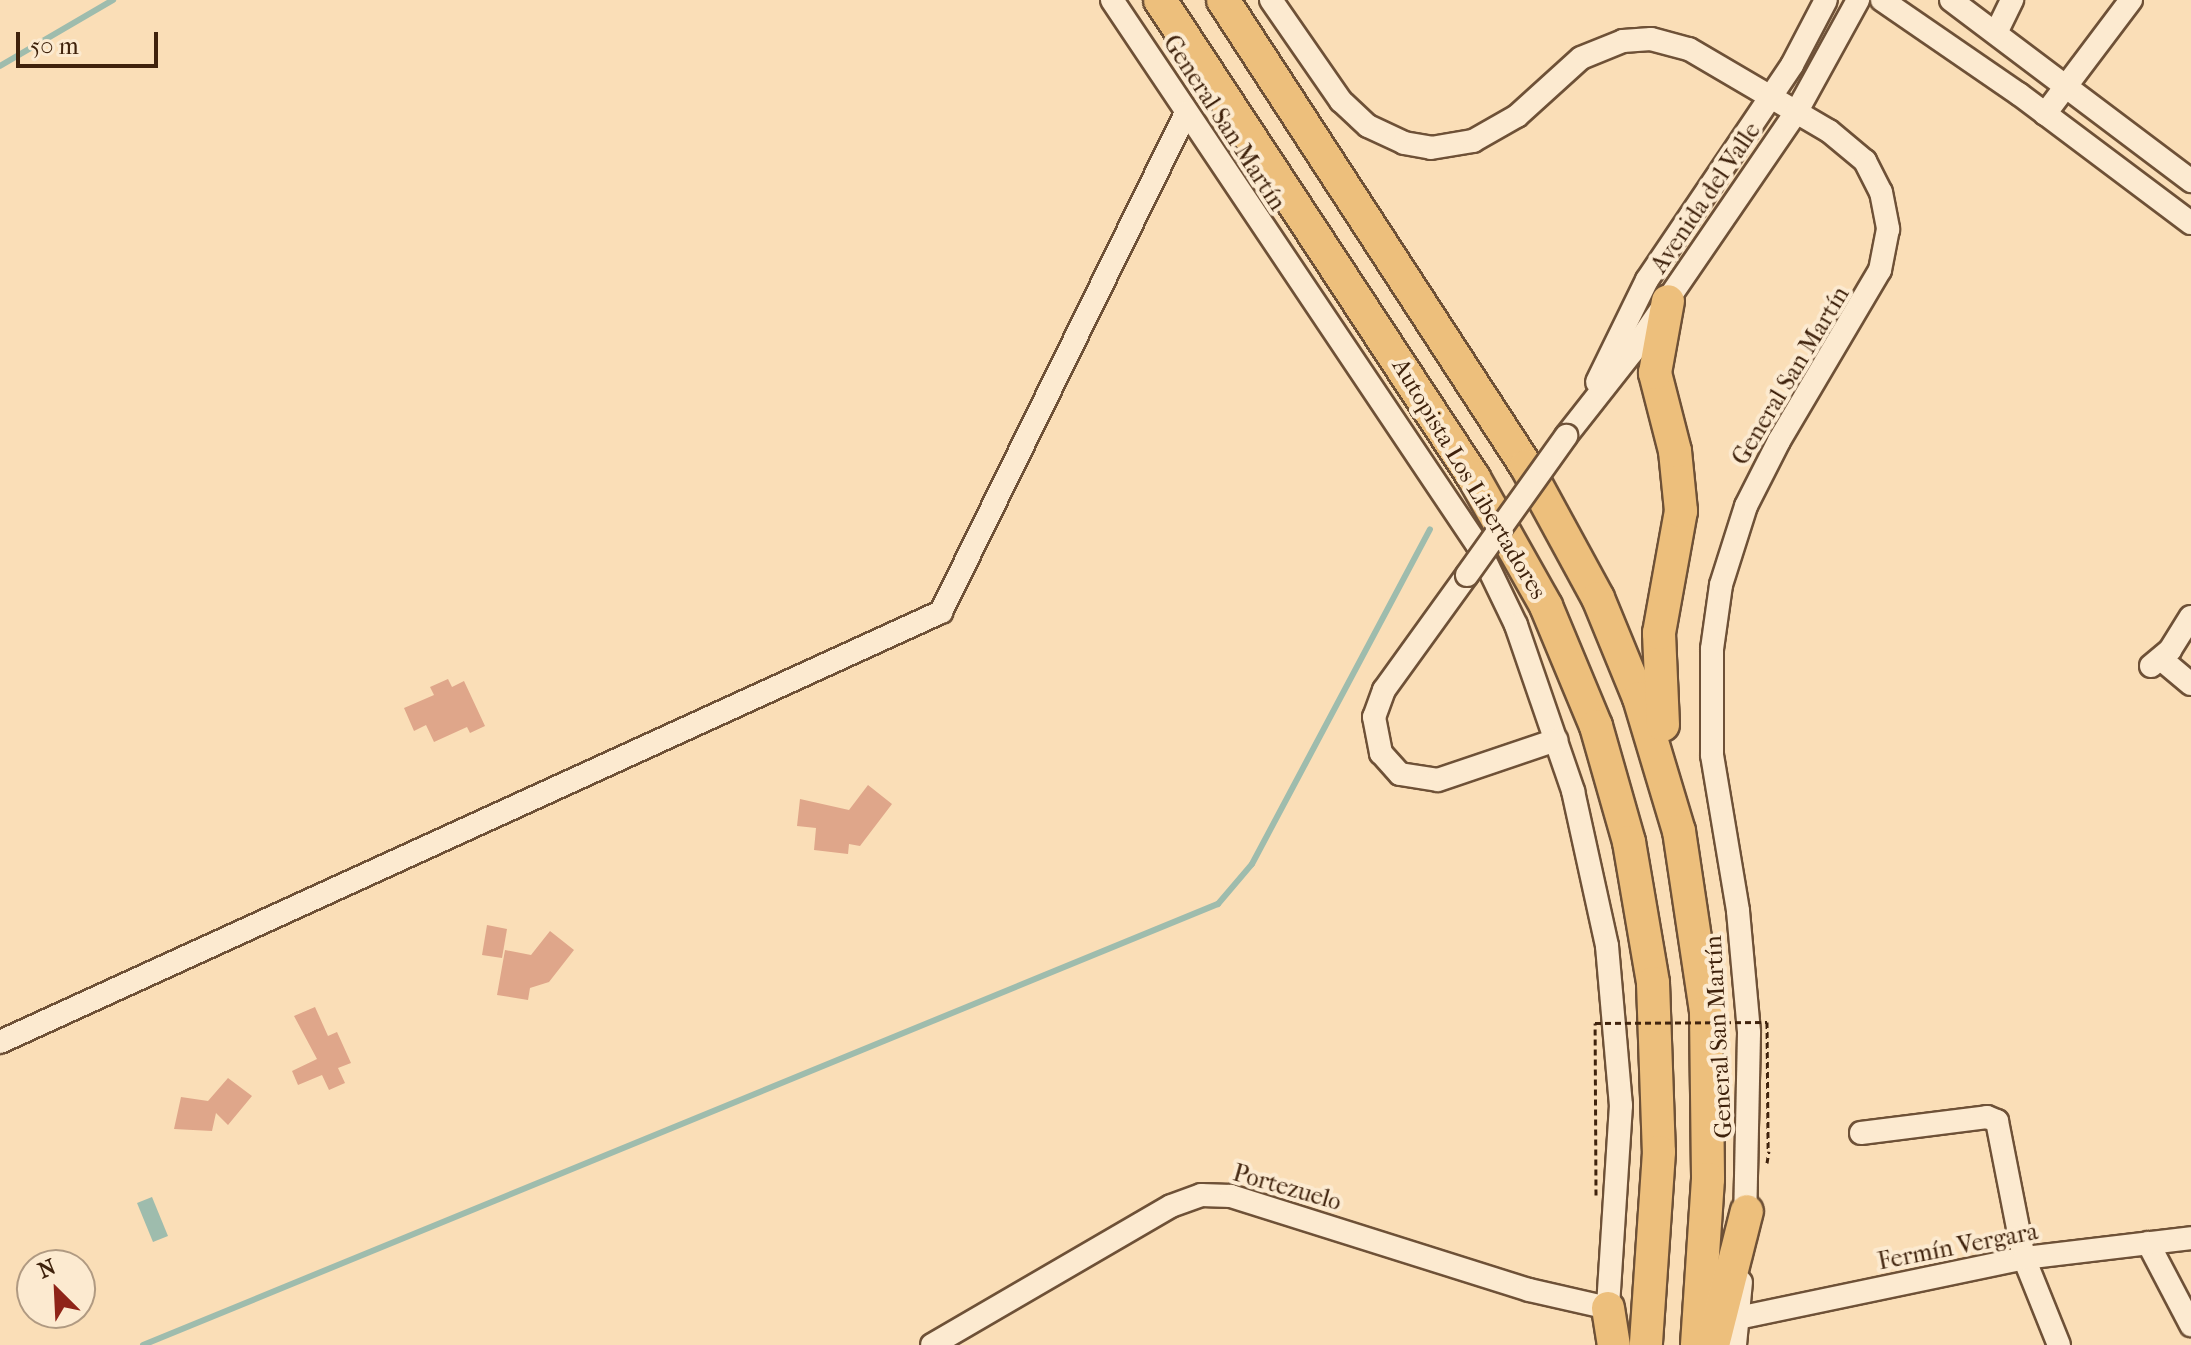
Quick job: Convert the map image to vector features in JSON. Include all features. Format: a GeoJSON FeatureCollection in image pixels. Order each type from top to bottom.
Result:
{"type":"FeatureCollection","features":[{"type":"Feature","properties":{"kind":"highway","name":"Autopista Los Libertadores"},"geometry":{"type":"LineString","coordinates":[[1160,0],[1474,478],[1546,606],[1596,726],[1632,855],[1653,983],[1659,1152],[1646,1345]]}},
{"type":"Feature","properties":{"kind":"highway"},"geometry":{"type":"LineString","coordinates":[[1223,0],[1549,504],[1620,647],[1679,831]]}},
{"type":"Feature","properties":{"kind":"highway"},"geometry":{"type":"LineString","coordinates":[[1668,301],[1655,373],[1675,451],[1681,511],[1659,633],[1657,674],[1679,831],[1697,925],[1709,1056],[1708,1179],[1697,1345]]}},
{"type":"Feature","properties":{"kind":"highway"},"geometry":{"type":"LineString","coordinates":[[1713,1345],[1747,1211]]}},
{"type":"Feature","properties":{"kind":"highway"},"geometry":{"type":"LineString","coordinates":[[1608,1308],[1614,1345]]}},
{"type":"Feature","properties":{"kind":"street","name":"General San Martín"},"geometry":{"type":"LineString","coordinates":[[1112,0],[1478,546],[1510,611],[1556,740],[1596,887],[1614,1010],[1621,1120],[1604,1345]]}},
{"type":"Feature","properties":{"kind":"street","name":"General San Martín"},"geometry":{"type":"LineString","coordinates":[[1271,0],[1325,83],[1354,114],[1379,133],[1417,147],[1459,146],[1487,135],[1517,116],[1581,58],[1623,41],[1676,44],[1797,111],[1865,161],[1881,192],[1888,229],[1874,285],[1779,441],[1746,506],[1727,562],[1715,623],[1709,689],[1711,744],[1738,911],[1749,1033],[1747,1211],[1735,1345]]}},
{"type":"Feature","properties":{"kind":"street","name":"Avenida del Valle"},"geometry":{"type":"LineString","coordinates":[[1581,415],[1647,280],[1770,95],[1826,0]]}},
{"type":"Feature","properties":{"kind":"street","name":"Avenida del Valle"},"geometry":{"type":"LineString","coordinates":[[1556,740],[1438,780],[1400,774],[1381,753],[1374,726],[1384,690],[1581,415],[1668,301],[1797,111],[1858,0]]}},
{"type":"Feature","properties":{"kind":"street"},"geometry":{"type":"LineString","coordinates":[[1882,0],[2190,220]]}},
{"type":"Feature","properties":{"kind":"street"},"geometry":{"type":"LineString","coordinates":[[1951,0],[2191,181]]}},
{"type":"Feature","properties":{"kind":"street"},"geometry":{"type":"LineString","coordinates":[[1996,33],[2012,0]]}},
{"type":"Feature","properties":{"kind":"street"},"geometry":{"type":"LineString","coordinates":[[2045,114],[2131,0]]}},
{"type":"Feature","properties":{"kind":"street"},"geometry":{"type":"LineString","coordinates":[[0,1042],[941,612],[1186,113]]}},
{"type":"Feature","properties":{"kind":"street"},"geometry":{"type":"LineString","coordinates":[[2191,617],[2156,662],[2191,684]]}},
{"type":"Feature","properties":{"kind":"street"},"geometry":{"type":"LineString","coordinates":[[1861,1133],[1987,1117],[1997,1121],[2024,1258],[2059,1345]]}},
{"type":"Feature","properties":{"kind":"street","name":"Portezuelo"},"geometry":{"type":"LineString","coordinates":[[932,1345],[1171,1206],[1201,1195],[1231,1196],[1529,1290],[1608,1308]]}},
{"type":"Feature","properties":{"kind":"street","name":"Fermín Vergara"},"geometry":{"type":"LineString","coordinates":[[1738,1318],[2024,1258],[2191,1238]]}},
{"type":"Feature","properties":{"kind":"street"},"geometry":{"type":"LineString","coordinates":[[2148,1243],[2191,1325]]}},
{"type":"Feature","properties":{"kind":"path"},"geometry":{"type":"LineString","coordinates":[[1596,1195],[1595,1023],[1767,1022],[1768,1149]]}},
{"type":"Feature","properties":{"kind":"shaded area"},"geometry":{"type":"Polygon","coordinates":[[[152,1197],[168,1236],[153,1242],[137,1203],[152,1197]]]}},
{"type":"Feature","properties":{"kind":"building"},"geometry":{"type":"Polygon","coordinates":[[[448,679],[452,687],[464,681],[485,726],[470,733],[467,727],[434,742],[426,725],[414,731],[404,708],[434,695],[430,687],[448,679]]]}},
{"type":"Feature","properties":{"kind":"building"},"geometry":{"type":"Polygon","coordinates":[[[868,785],[892,804],[860,846],[849,844],[848,854],[814,850],[816,828],[797,826],[800,799],[849,810],[868,785]]]}},
{"type":"Feature","properties":{"kind":"building"},"geometry":{"type":"Polygon","coordinates":[[[487,925],[507,929],[502,958],[482,955],[487,925]]]}},
{"type":"Feature","properties":{"kind":"building"},"geometry":{"type":"Polygon","coordinates":[[[550,931],[574,950],[549,982],[530,988],[528,1000],[497,995],[505,950],[531,955],[550,931]]]}},
{"type":"Feature","properties":{"kind":"building"},"geometry":{"type":"Polygon","coordinates":[[[315,1007],[328,1036],[337,1032],[351,1063],[338,1068],[345,1083],[329,1090],[322,1075],[298,1085],[292,1071],[317,1059],[294,1016],[315,1007]]]}},
{"type":"Feature","properties":{"kind":"building"},"geometry":{"type":"Polygon","coordinates":[[[228,1078],[252,1096],[228,1125],[216,1113],[212,1131],[174,1129],[181,1097],[208,1101],[228,1078]]]}},
{"type":"Feature","properties":{"kind":"waterway"},"geometry":{"type":"LineString","coordinates":[[0,66],[113,0]]}},
{"type":"Feature","properties":{"kind":"waterway"},"geometry":{"type":"LineString","coordinates":[[143,1345],[1218,904],[1252,864],[1430,529]]}}]}
